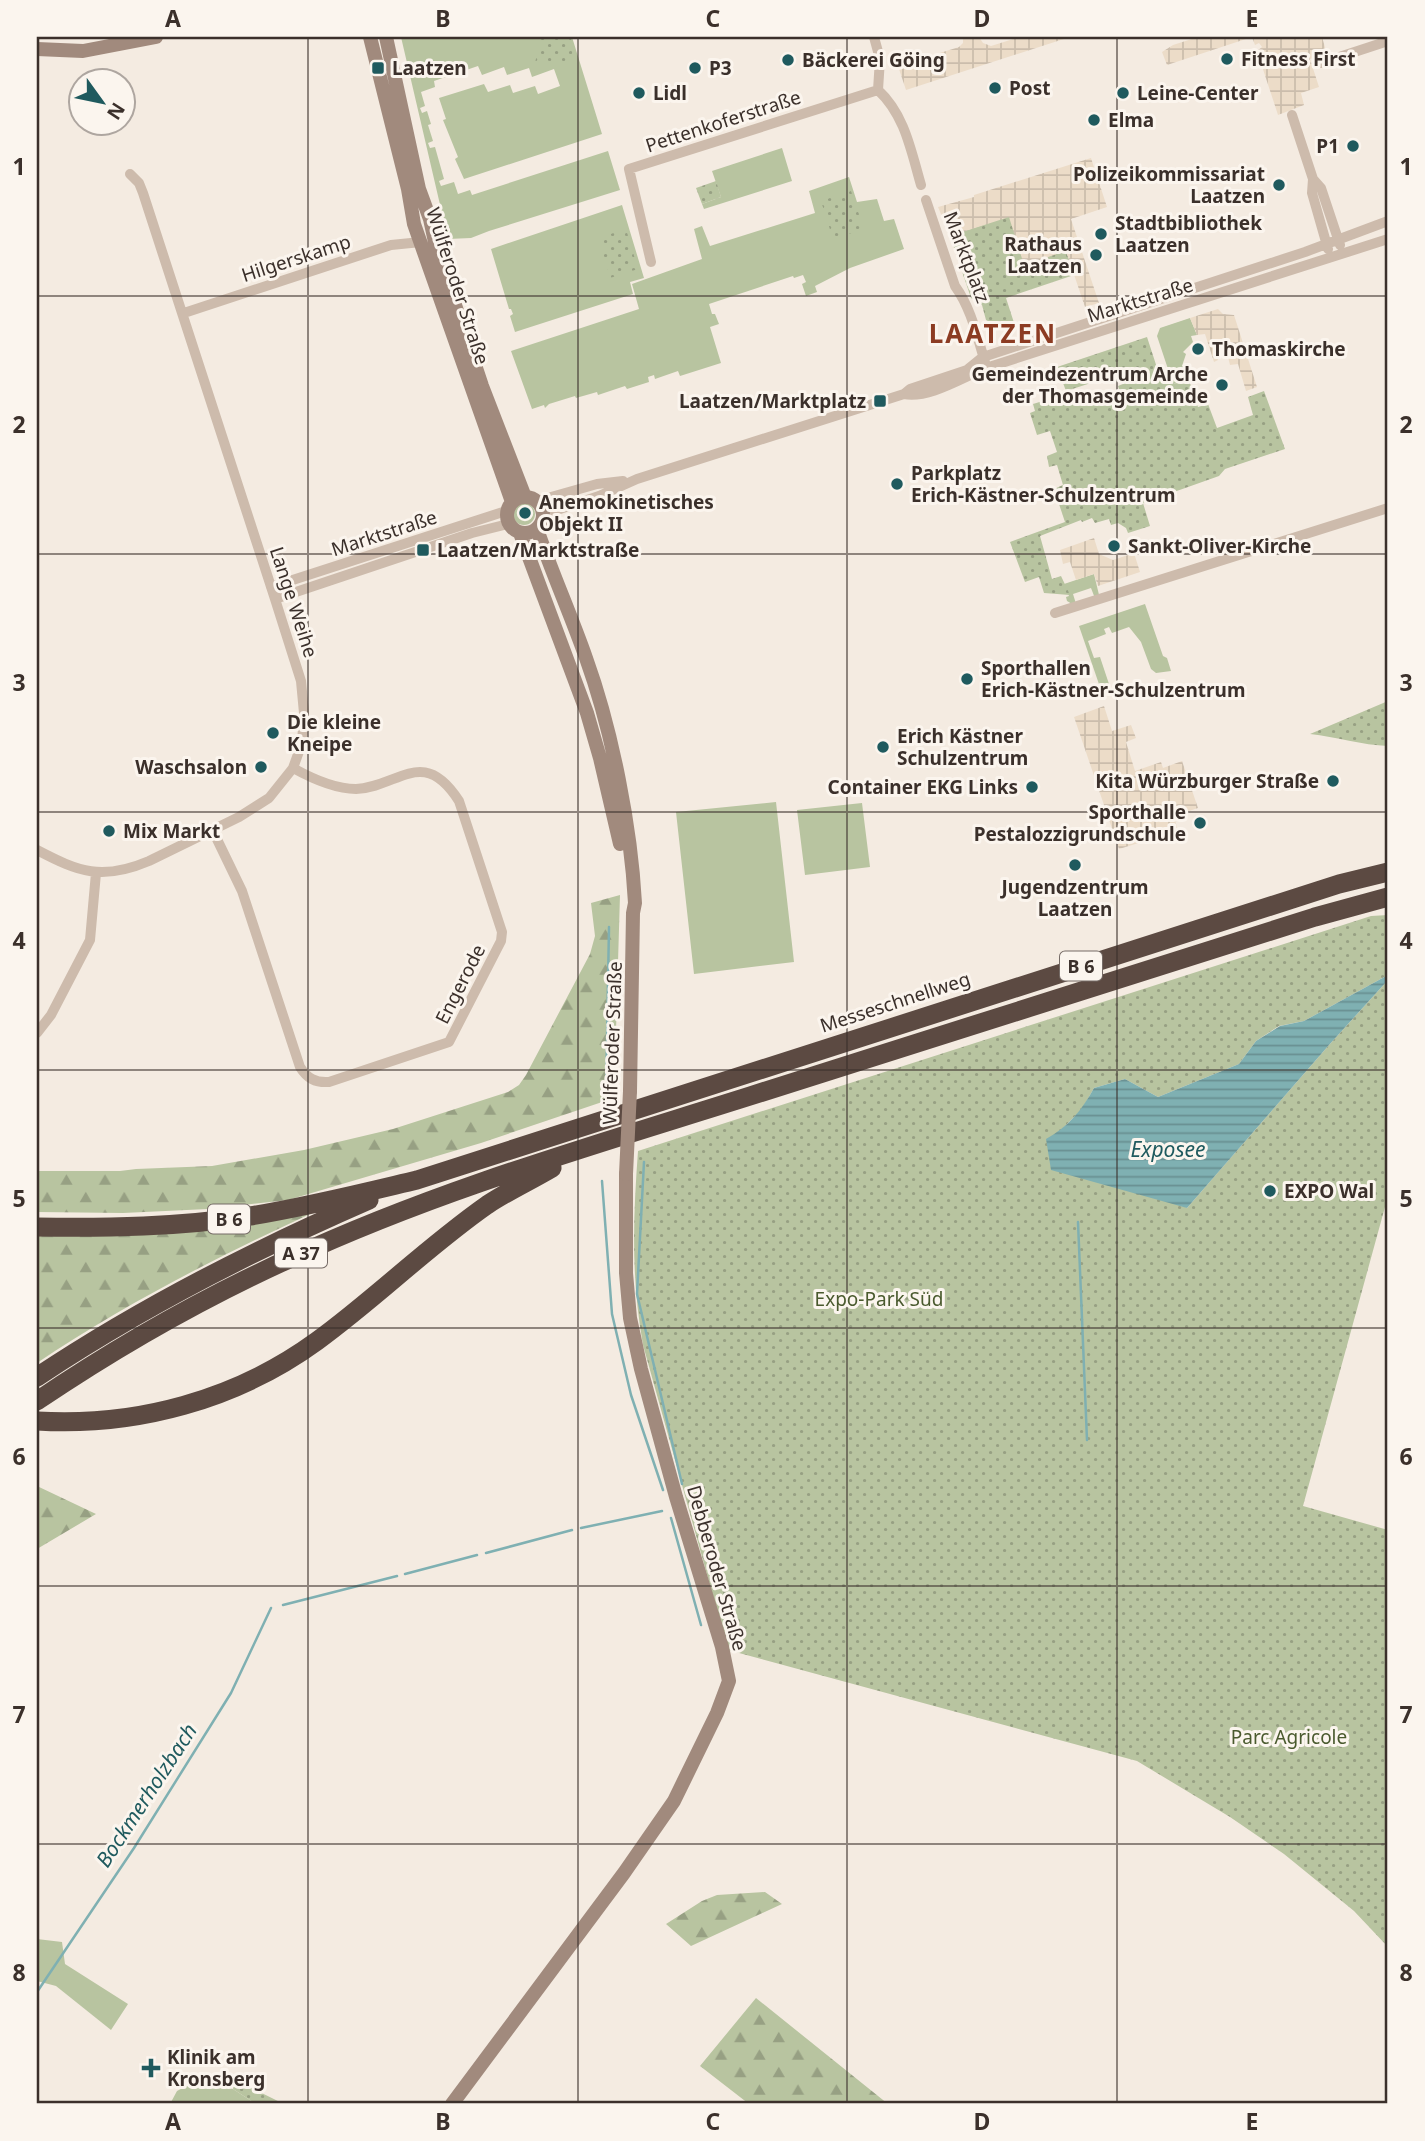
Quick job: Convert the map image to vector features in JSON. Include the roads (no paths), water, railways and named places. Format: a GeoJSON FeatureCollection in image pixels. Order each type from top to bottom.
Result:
{"type":"FeatureCollection","features":[{"type":"Feature","properties":{"kind":"highway","name":"Messeschnellweg"},"geometry":{"type":"LineString","coordinates":[[417,1180],[1287,901],[1388,872]]}},
{"type":"Feature","properties":{"kind":"highway","name":"B 6"},"geometry":{"type":"LineString","coordinates":[[38,1421],[69,1423],[149,1414],[208,1398],[268,1371],[316,1342],[429,1248],[488,1205],[586,1148],[1315,917],[1388,897]]}},
{"type":"Feature","properties":{"kind":"highway"},"geometry":{"type":"LineString","coordinates":[[1315,917],[1388,912]]}},
{"type":"Feature","properties":{"kind":"highway","name":"A 37"},"geometry":{"type":"LineString","coordinates":[[37,1401],[138,1337],[288,1259],[429,1201],[586,1148]]}},
{"type":"Feature","properties":{"kind":"highway","name":"B 6"},"geometry":{"type":"LineString","coordinates":[[37,1227],[120,1227],[227,1219],[311,1205],[417,1180]]}},
{"type":"Feature","properties":{"kind":"highway","name":"A 37"},"geometry":{"type":"LineString","coordinates":[[37,1377],[127,1320],[195,1282],[276,1242],[417,1180]]}},
{"type":"Feature","properties":{"kind":"street"},"geometry":{"type":"LineString","coordinates":[[37,48],[83,51],[156,37]]}},
{"type":"Feature","properties":{"kind":"street","name":"Wülferoder Straße"},"geometry":{"type":"LineString","coordinates":[[370,37],[408,188],[414,224],[610,771]]}},
{"type":"Feature","properties":{"kind":"street","name":"Wülferoder Straße"},"geometry":{"type":"LineString","coordinates":[[386,37],[419,189],[482,386],[518,511]]}},
{"type":"Feature","properties":{"kind":"street"},"geometry":{"type":"LineString","coordinates":[[874,37],[880,59],[878,90],[888,99],[901,119],[921,185]]}},
{"type":"Feature","properties":{"kind":"street"},"geometry":{"type":"LineString","coordinates":[[1321,63],[1388,41]]}},
{"type":"Feature","properties":{"kind":"street","name":"Pettenkoferstraße"},"geometry":{"type":"LineString","coordinates":[[651,262],[629,169],[878,90]]}},
{"type":"Feature","properties":{"kind":"street"},"geometry":{"type":"LineString","coordinates":[[1292,115],[1313,179],[1312,193],[1326,243],[1337,256]]}},
{"type":"Feature","properties":{"kind":"street","name":"Lange Weihe"},"geometry":{"type":"LineString","coordinates":[[37,850],[84,871],[96,873],[135,867],[254,810],[269,798],[293,768],[303,733],[300,681],[275,599],[184,313],[139,183],[130,174]]}},
{"type":"Feature","properties":{"kind":"street"},"geometry":{"type":"LineString","coordinates":[[1313,179],[1321,188],[1338,238],[1337,256]]}},
{"type":"Feature","properties":{"kind":"street","name":"Marktplatz"},"geometry":{"type":"LineString","coordinates":[[926,200],[985,362]]}},
{"type":"Feature","properties":{"kind":"street","name":"Marktstraße"},"geometry":{"type":"LineString","coordinates":[[540,524],[557,510],[599,496],[637,479],[904,394],[914,396],[957,382],[985,362],[1388,221]]}},
{"type":"Feature","properties":{"kind":"street","name":"Marktstraße"},"geometry":{"type":"LineString","coordinates":[[985,362],[1388,239]]}},
{"type":"Feature","properties":{"kind":"street","name":"Hilgerskamp"},"geometry":{"type":"LineString","coordinates":[[184,313],[391,245],[421,242]]}},
{"type":"Feature","properties":{"kind":"street","name":"Marktstraße"},"geometry":{"type":"LineString","coordinates":[[271,587],[597,484],[637,479]]}},
{"type":"Feature","properties":{"kind":"street"},"geometry":{"type":"LineString","coordinates":[[1055,613],[1388,508]]}},
{"type":"Feature","properties":{"kind":"street","name":"Wülferoder Straße"},"geometry":{"type":"LineString","coordinates":[[518,511],[542,510],[540,524],[587,660],[610,771],[628,904],[633,913],[626,1174]]}},
{"type":"Feature","properties":{"kind":"street"},"geometry":{"type":"LineString","coordinates":[[518,511],[529,533],[540,524]]}},
{"type":"Feature","properties":{"kind":"street","name":"Marktstraße"},"geometry":{"type":"LineString","coordinates":[[275,599],[472,533],[518,511]]}},
{"type":"Feature","properties":{"kind":"street","name":"Engerode"},"geometry":{"type":"LineString","coordinates":[[213,831],[242,891],[305,1075],[320,1083],[329,1082],[449,1042],[501,941],[502,932],[459,801],[445,783],[427,773],[408,773],[355,789],[335,785],[293,768]]}},
{"type":"Feature","properties":{"kind":"street"},"geometry":{"type":"LineString","coordinates":[[37,1033],[51,1015],[90,940],[96,873]]}},
{"type":"Feature","properties":{"kind":"street","name":"Debberoder Straße"},"geometry":{"type":"LineString","coordinates":[[452,2104],[624,1873],[674,1801],[717,1713],[729,1681],[722,1647],[648,1396],[630,1318],[626,1273],[626,1174]]}},
{"type":"Feature","properties":{"kind":"water","name":"Exposee"},"geometry":{"type":"Polygon","coordinates":[[[1388,975],[1388,980],[1187,1208],[1051,1170],[1046,1139],[1074,1117],[1094,1088],[1125,1079],[1158,1097],[1239,1064],[1256,1041],[1280,1026],[1304,1021],[1388,975]]]}},
{"type":"Feature","properties":{"kind":"waterway","name":"Bockmerholzbach"},"geometry":{"type":"LineString","coordinates":[[606,1095],[609,927]]}},
{"type":"Feature","properties":{"kind":"waterway"},"geometry":{"type":"LineString","coordinates":[[644,1162],[637,1294],[682,1484]]}},
{"type":"Feature","properties":{"kind":"waterway","name":"Bockmerholzbach"},"geometry":{"type":"LineString","coordinates":[[602,1181],[612,1314],[631,1395],[663,1490]]}},
{"type":"Feature","properties":{"kind":"waterway"},"geometry":{"type":"LineString","coordinates":[[1078,1222],[1087,1440]]}},
{"type":"Feature","properties":{"kind":"waterway","name":"Bockmerholzbach"},"geometry":{"type":"LineString","coordinates":[[581,1528],[662,1511]]}},
{"type":"Feature","properties":{"kind":"waterway"},"geometry":{"type":"LineString","coordinates":[[671,1518],[701,1625]]}},
{"type":"Feature","properties":{"kind":"waterway","name":"Bockmerholzbach"},"geometry":{"type":"LineString","coordinates":[[486,1553],[572,1530]]}},
{"type":"Feature","properties":{"kind":"waterway","name":"Bockmerholzbach"},"geometry":{"type":"LineString","coordinates":[[405,1574],[477,1555]]}},
{"type":"Feature","properties":{"kind":"waterway","name":"Bockmerholzbach"},"geometry":{"type":"LineString","coordinates":[[283,1605],[397,1576]]}},
{"type":"Feature","properties":{"kind":"waterway","name":"Bockmerholzbach"},"geometry":{"type":"LineString","coordinates":[[37,1992],[134,1848],[231,1693],[271,1608]]}},
{"type":"Feature","properties":{"kind":"place","name":"Fitness First"},"geometry":{"type":"Point","coordinates":[1227,59]}},
{"type":"Feature","properties":{"kind":"place","name":"Bäckerei Göing"},"geometry":{"type":"Point","coordinates":[788,60]}},
{"type":"Feature","properties":{"kind":"place","name":"Laatzen"},"geometry":{"type":"Point","coordinates":[378,68]}},
{"type":"Feature","properties":{"kind":"place","name":"P3"},"geometry":{"type":"Point","coordinates":[695,68]}},
{"type":"Feature","properties":{"kind":"place","name":"Post"},"geometry":{"type":"Point","coordinates":[995,88]}},
{"type":"Feature","properties":{"kind":"place","name":"Lidl"},"geometry":{"type":"Point","coordinates":[639,93]}},
{"type":"Feature","properties":{"kind":"place","name":"Leine-Center"},"geometry":{"type":"Point","coordinates":[1123,93]}},
{"type":"Feature","properties":{"kind":"place","name":"Elma"},"geometry":{"type":"Point","coordinates":[1094,120]}},
{"type":"Feature","properties":{"kind":"place","name":"P1"},"geometry":{"type":"Point","coordinates":[1353,146]}},
{"type":"Feature","properties":{"kind":"place","name":"Polizeikommissariat Laatzen"},"geometry":{"type":"Point","coordinates":[1279,185]}},
{"type":"Feature","properties":{"kind":"place","name":"Stadtbibliothek Laatzen"},"geometry":{"type":"Point","coordinates":[1101,234]}},
{"type":"Feature","properties":{"kind":"place","name":"Rathaus Laatzen"},"geometry":{"type":"Point","coordinates":[1096,255]}},
{"type":"Feature","properties":{"kind":"place","name":"Thomaskirche"},"geometry":{"type":"Point","coordinates":[1198,349]}},
{"type":"Feature","properties":{"kind":"place","name":"Gemeindezentrum Arche der Thomasgemeinde"},"geometry":{"type":"Point","coordinates":[1222,385]}},
{"type":"Feature","properties":{"kind":"place","name":"Laatzen/Marktplatz"},"geometry":{"type":"Point","coordinates":[880,401]}},
{"type":"Feature","properties":{"kind":"place","name":"Parkplatz Erich-Kästner-Schulzentrum"},"geometry":{"type":"Point","coordinates":[897,484]}},
{"type":"Feature","properties":{"kind":"place","name":"Anemokinetisches Objekt II"},"geometry":{"type":"Point","coordinates":[525,513]}},
{"type":"Feature","properties":{"kind":"place","name":"Sankt-Oliver-Kirche"},"geometry":{"type":"Point","coordinates":[1114,546]}},
{"type":"Feature","properties":{"kind":"place","name":"Laatzen/Marktstraße"},"geometry":{"type":"Point","coordinates":[423,550]}},
{"type":"Feature","properties":{"kind":"place","name":"Sporthallen Erich-Kästner-Schulzentrum"},"geometry":{"type":"Point","coordinates":[967,679]}},
{"type":"Feature","properties":{"kind":"place","name":"Die kleine Kneipe"},"geometry":{"type":"Point","coordinates":[273,733]}},
{"type":"Feature","properties":{"kind":"place","name":"Erich Kästner Schulzentrum"},"geometry":{"type":"Point","coordinates":[883,747]}},
{"type":"Feature","properties":{"kind":"place","name":"Waschsalon"},"geometry":{"type":"Point","coordinates":[261,767]}},
{"type":"Feature","properties":{"kind":"place","name":"Kita Würzburger Straße"},"geometry":{"type":"Point","coordinates":[1333,781]}},
{"type":"Feature","properties":{"kind":"place","name":"Container EKG Links"},"geometry":{"type":"Point","coordinates":[1032,787]}},
{"type":"Feature","properties":{"kind":"place","name":"Sporthalle Pestalozzigrundschule"},"geometry":{"type":"Point","coordinates":[1200,823]}},
{"type":"Feature","properties":{"kind":"place","name":"Mix Markt"},"geometry":{"type":"Point","coordinates":[109,831]}},
{"type":"Feature","properties":{"kind":"place","name":"Jugendzentrum Laatzen"},"geometry":{"type":"Point","coordinates":[1075,865]}},
{"type":"Feature","properties":{"kind":"place","name":"EXPO Wal"},"geometry":{"type":"Point","coordinates":[1270,1191]}},
{"type":"Feature","properties":{"kind":"place","name":"Klinik am Kronsberg"},"geometry":{"type":"Point","coordinates":[151,2068]}},
{"type":"Feature","properties":{"kind":"district","name":"LAATZEN"},"geometry":{"type":"Point","coordinates":[993,333]}},
{"type":"Feature","properties":{"kind":"park label","name":"Expo-Park Süd"},"geometry":{"type":"Point","coordinates":[879,1299]}},
{"type":"Feature","properties":{"kind":"park label","name":"Parc Agricole"},"geometry":{"type":"Point","coordinates":[1289,1737]}}]}
